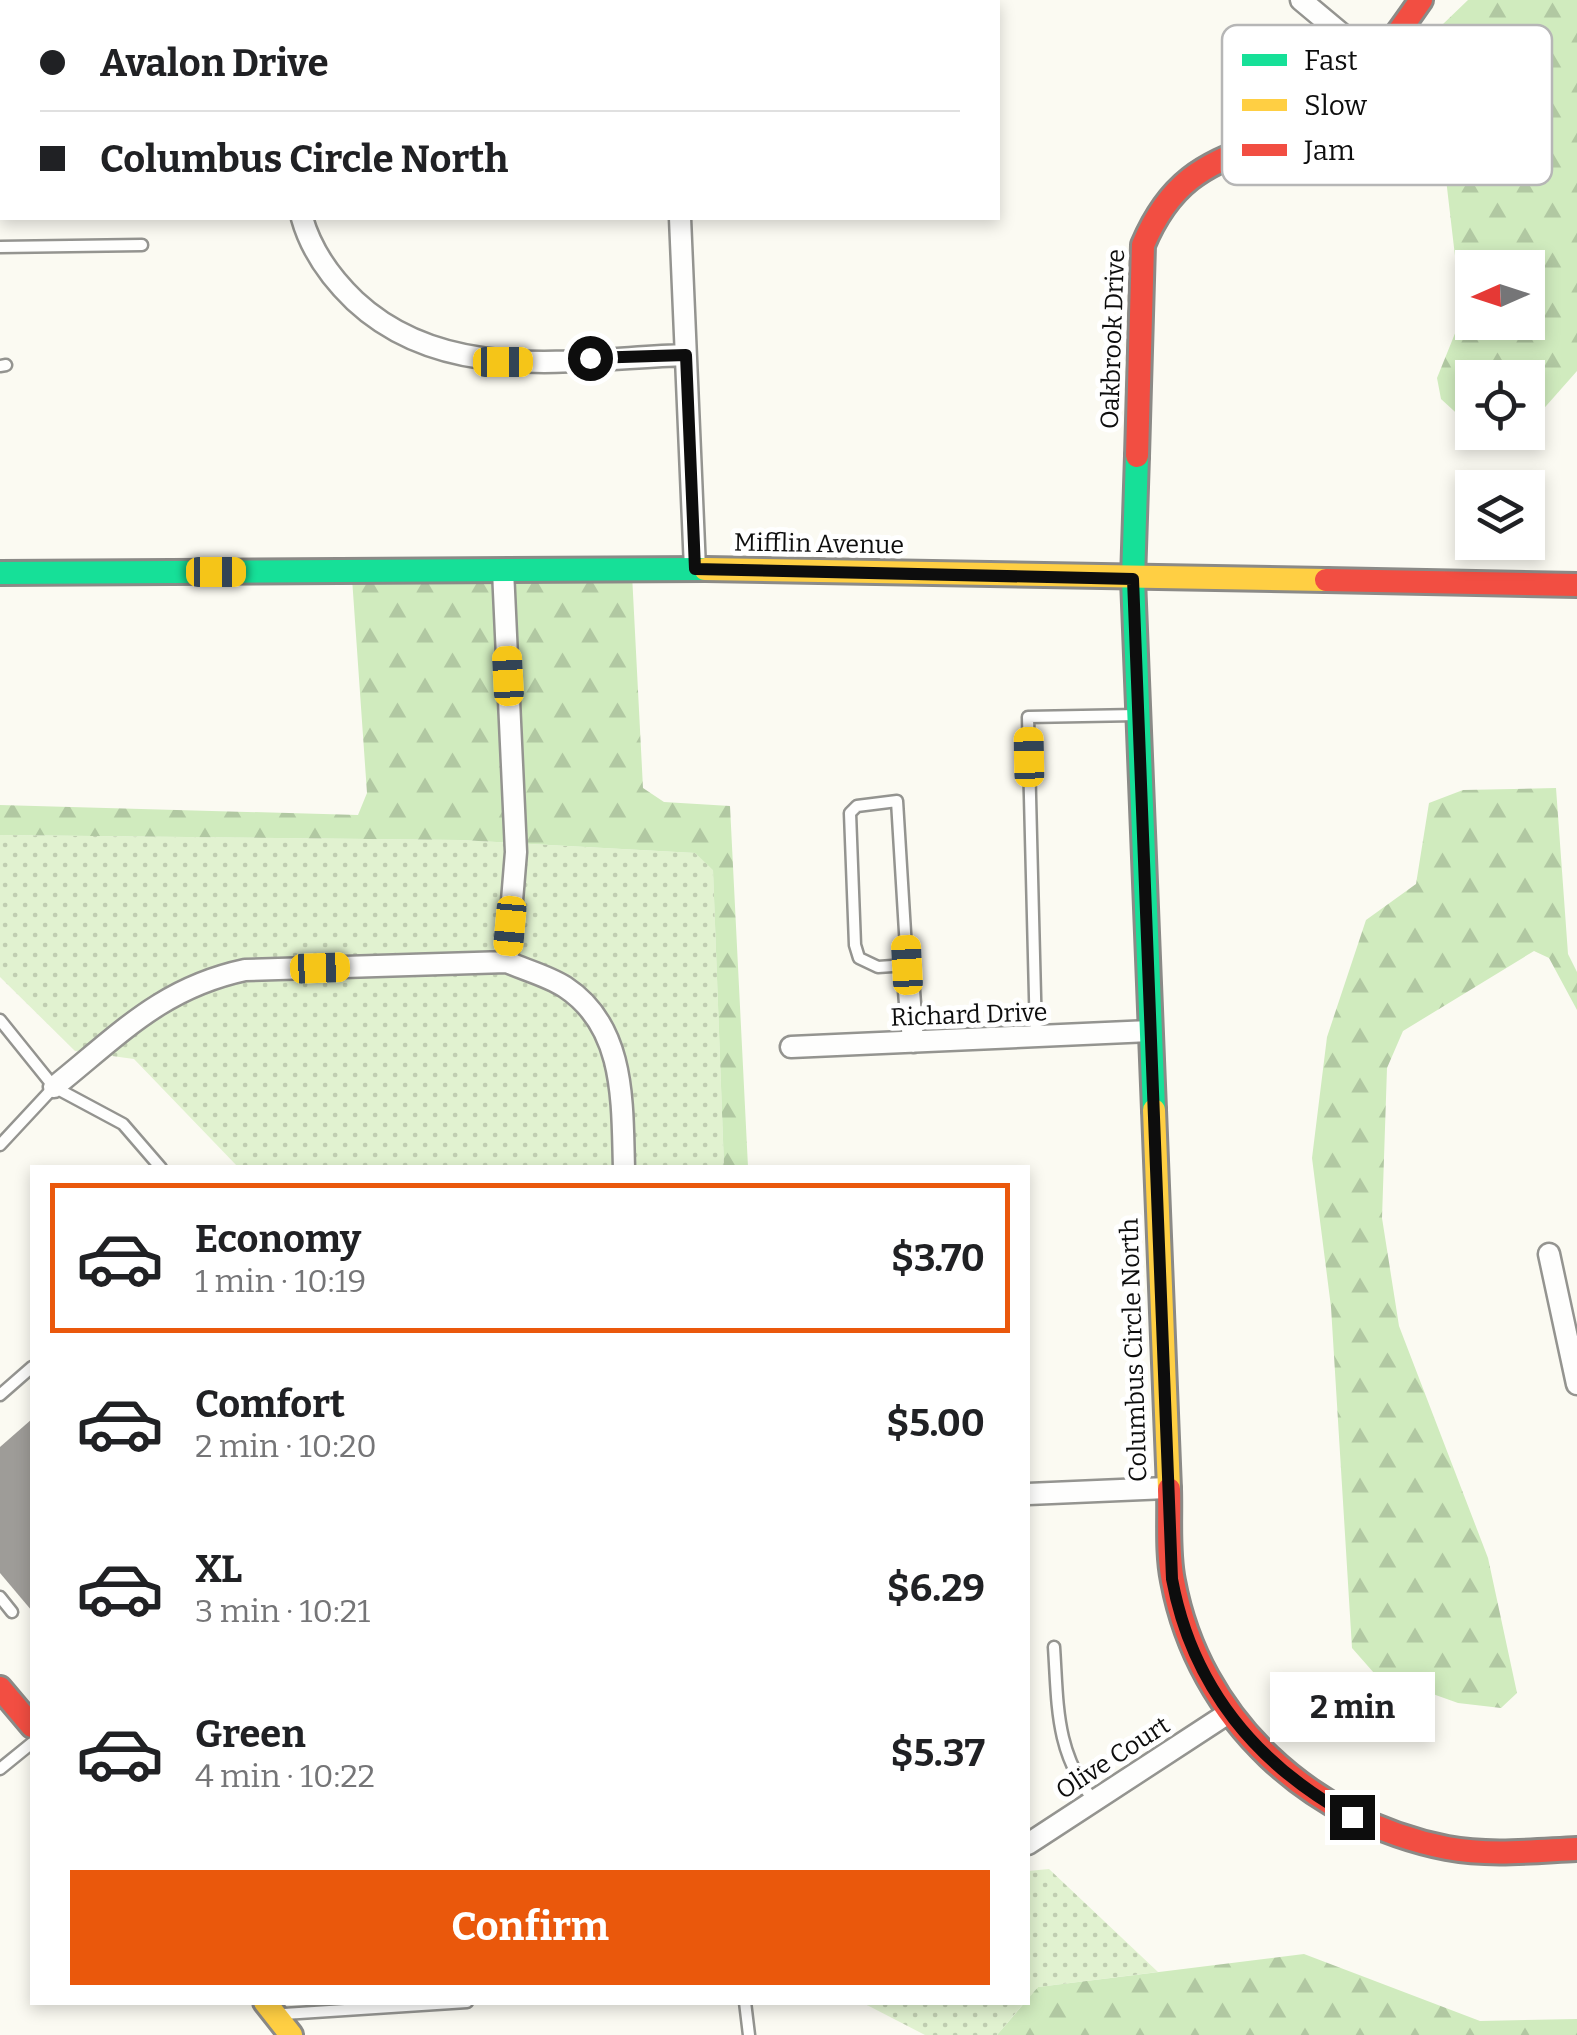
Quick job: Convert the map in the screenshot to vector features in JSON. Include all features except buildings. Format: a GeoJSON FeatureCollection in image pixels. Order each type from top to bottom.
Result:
{"type":"FeatureCollection","features":[{"type":"Feature","properties":{"kind":"street"},"geometry":{"type":"LineString","coordinates":[[1301,0],[1331,25]]}},
{"type":"Feature","properties":{"kind":"street","name":"Oakbrook Drive"},"geometry":{"type":"LineString","coordinates":[[1401,25],[1420,0]]}},
{"type":"Feature","properties":{"kind":"street","name":"Oakbrook Drive"},"geometry":{"type":"LineString","coordinates":[[1133,579],[1140,262],[1156,210],[1194,171],[1222,158]]}},
{"type":"Feature","properties":{"kind":"street"},"geometry":{"type":"LineString","coordinates":[[303,220],[314,248],[341,288],[383,324],[428,346],[503,362],[686,355]]}},
{"type":"Feature","properties":{"kind":"street"},"geometry":{"type":"LineString","coordinates":[[680,220],[695,569]]}},
{"type":"Feature","properties":{"kind":"street","name":"Mifflin Avenue"},"geometry":{"type":"LineString","coordinates":[[0,573],[695,569],[1577,585]]}},
{"type":"Feature","properties":{"kind":"street"},"geometry":{"type":"LineString","coordinates":[[503,570],[516,852],[507,962]]}},
{"type":"Feature","properties":{"kind":"street","name":"Columbus Circle North"},"geometry":{"type":"LineString","coordinates":[[1133,579],[1167,1488],[1177,1608],[1205,1678],[1226,1714],[1255,1746],[1304,1788],[1382,1830],[1471,1851],[1577,1849]]}},
{"type":"Feature","properties":{"kind":"street"},"geometry":{"type":"LineString","coordinates":[[54,1087],[167,996],[210,978],[245,970],[507,962],[566,988],[604,1028],[620,1077],[624,1165]]}},
{"type":"Feature","properties":{"kind":"street"},"geometry":{"type":"LineString","coordinates":[[907,965],[912,1042]]}},
{"type":"Feature","properties":{"kind":"street","name":"Richard Drive"},"geometry":{"type":"LineString","coordinates":[[791,1046],[1150,1031]]}},
{"type":"Feature","properties":{"kind":"street"},"geometry":{"type":"LineString","coordinates":[[1549,1254],[1577,1384]]}},
{"type":"Feature","properties":{"kind":"street"},"geometry":{"type":"LineString","coordinates":[[1030,1494],[1167,1488]]}},
{"type":"Feature","properties":{"kind":"street"},"geometry":{"type":"LineString","coordinates":[[15,1696],[30,1722]]}},
{"type":"Feature","properties":{"kind":"street","name":"Olive Court"},"geometry":{"type":"LineString","coordinates":[[1030,1843],[1226,1714]]}},
{"type":"Feature","properties":{"kind":"street"},"geometry":{"type":"LineString","coordinates":[[270,2008],[292,2035]]}},
{"type":"Feature","properties":{"kind":"lane"},"geometry":{"type":"LineString","coordinates":[[0,247],[142,245]]}},
{"type":"Feature","properties":{"kind":"lane"},"geometry":{"type":"LineString","coordinates":[[1036,1037],[1028,717],[1138,714]]}},
{"type":"Feature","properties":{"kind":"lane"},"geometry":{"type":"LineString","coordinates":[[897,801],[907,965],[878,967],[859,958],[850,826],[850,813],[857,806],[897,801]]}},
{"type":"Feature","properties":{"kind":"lane"},"geometry":{"type":"LineString","coordinates":[[0,1020],[54,1087],[123,1124],[158,1165]]}},
{"type":"Feature","properties":{"kind":"lane"},"geometry":{"type":"LineString","coordinates":[[0,1145],[54,1087]]}},
{"type":"Feature","properties":{"kind":"lane"},"geometry":{"type":"LineString","coordinates":[[0,1395],[30,1369]]}},
{"type":"Feature","properties":{"kind":"lane"},"geometry":{"type":"LineString","coordinates":[[0,1597],[12,1612]]}},
{"type":"Feature","properties":{"kind":"lane"},"geometry":{"type":"LineString","coordinates":[[1054,1646],[1065,1754],[1074,1776],[1094,1800]]}},
{"type":"Feature","properties":{"kind":"lane"},"geometry":{"type":"LineString","coordinates":[[0,1769],[30,1745]]}},
{"type":"Feature","properties":{"kind":"lane"},"geometry":{"type":"LineString","coordinates":[[270,2008],[369,2005]]}},
{"type":"Feature","properties":{"kind":"lane"},"geometry":{"type":"LineString","coordinates":[[744,2005],[749,2035]]}},
{"type":"Feature","properties":{"kind":"green space"},"geometry":{"type":"Polygon","coordinates":[[[1468,0],[1577,0],[1577,371],[1545,407],[1545,360],[1455,360],[1455,412],[1441,399],[1437,378],[1455,333],[1455,340],[1545,340],[1545,250],[1455,250],[1455,256],[1447,185],[1552,185],[1552,25],[1442,25],[1468,0]]]}},
{"type":"Feature","properties":{"kind":"green space"},"geometry":{"type":"Polygon","coordinates":[[[632,574],[643,788],[664,802],[730,806],[748,1165],[724,1165],[713,870],[695,853],[460,840],[0,835],[0,805],[358,815],[367,793],[352,578],[632,574]]]}},
{"type":"Feature","properties":{"kind":"green space"},"geometry":{"type":"Polygon","coordinates":[[[1556,788],[1568,954],[1577,972],[1577,1010],[1549,958],[1534,951],[1403,1031],[1387,1068],[1382,1218],[1399,1326],[1488,1558],[1517,1693],[1501,1708],[1458,1703],[1374,1673],[1352,1648],[1331,1307],[1312,1158],[1327,1037],[1366,920],[1416,884],[1429,803],[1463,790],[1556,788]]]}},
{"type":"Feature","properties":{"kind":"green space"},"geometry":{"type":"Polygon","coordinates":[[[0,835],[460,840],[695,853],[713,869],[724,1165],[236,1165],[134,1059],[75,1051],[0,977],[0,835]]]}},
{"type":"Feature","properties":{"kind":"green space"},"geometry":{"type":"Polygon","coordinates":[[[1049,1869],[1158,1972],[1038,1987],[1030,1997],[1030,1871],[1049,1869]]]}},
{"type":"Feature","properties":{"kind":"green space"},"geometry":{"type":"Polygon","coordinates":[[[1304,1954],[1480,2021],[1577,2019],[1577,2035],[997,2035],[1023,2005],[1030,2005],[1030,1996],[1038,1987],[1304,1954]]]}},
{"type":"Feature","properties":{"kind":"green space"},"geometry":{"type":"Polygon","coordinates":[[[867,2005],[1022,2005],[997,2035],[925,2035],[867,2005]]]}},
{"type":"Feature","properties":{"kind":"traffic: fast"},"geometry":{"type":"LineString","coordinates":[[1137,456],[1133,579],[1154,1110]]}},
{"type":"Feature","properties":{"kind":"traffic: fast"},"geometry":{"type":"LineString","coordinates":[[0,573],[705,569]]}},
{"type":"Feature","properties":{"kind":"traffic: slow"},"geometry":{"type":"LineString","coordinates":[[705,569],[1326,580]]}},
{"type":"Feature","properties":{"kind":"traffic: slow"},"geometry":{"type":"LineString","coordinates":[[1154,1110],[1169,1489]]}},
{"type":"Feature","properties":{"kind":"traffic: slow"},"geometry":{"type":"LineString","coordinates":[[267,2005],[291,2035]]}},
{"type":"Feature","properties":{"kind":"traffic: jam"},"geometry":{"type":"LineString","coordinates":[[1404,25],[1421,0]]}},
{"type":"Feature","properties":{"kind":"traffic: jam"},"geometry":{"type":"LineString","coordinates":[[1137,456],[1143,245],[1176,191],[1222,159]]}},
{"type":"Feature","properties":{"kind":"traffic: jam"},"geometry":{"type":"LineString","coordinates":[[1326,580],[1577,585]]}},
{"type":"Feature","properties":{"kind":"traffic: jam"},"geometry":{"type":"LineString","coordinates":[[1169,1489],[1171,1570],[1187,1631],[1208,1678],[1235,1719],[1269,1756],[1307,1788],[1350,1814],[1397,1834],[1479,1852],[1577,1849]]}},
{"type":"Feature","properties":{"kind":"traffic: jam"},"geometry":{"type":"LineString","coordinates":[[0,1688],[30,1724]]}},
{"type":"Feature","properties":{"kind":"route"},"geometry":{"type":"LineString","coordinates":[[590,358],[686,355],[695,569],[1133,579],[1168,1534],[1177,1608],[1205,1678],[1222,1708],[1280,1769],[1352,1817]]}}]}
